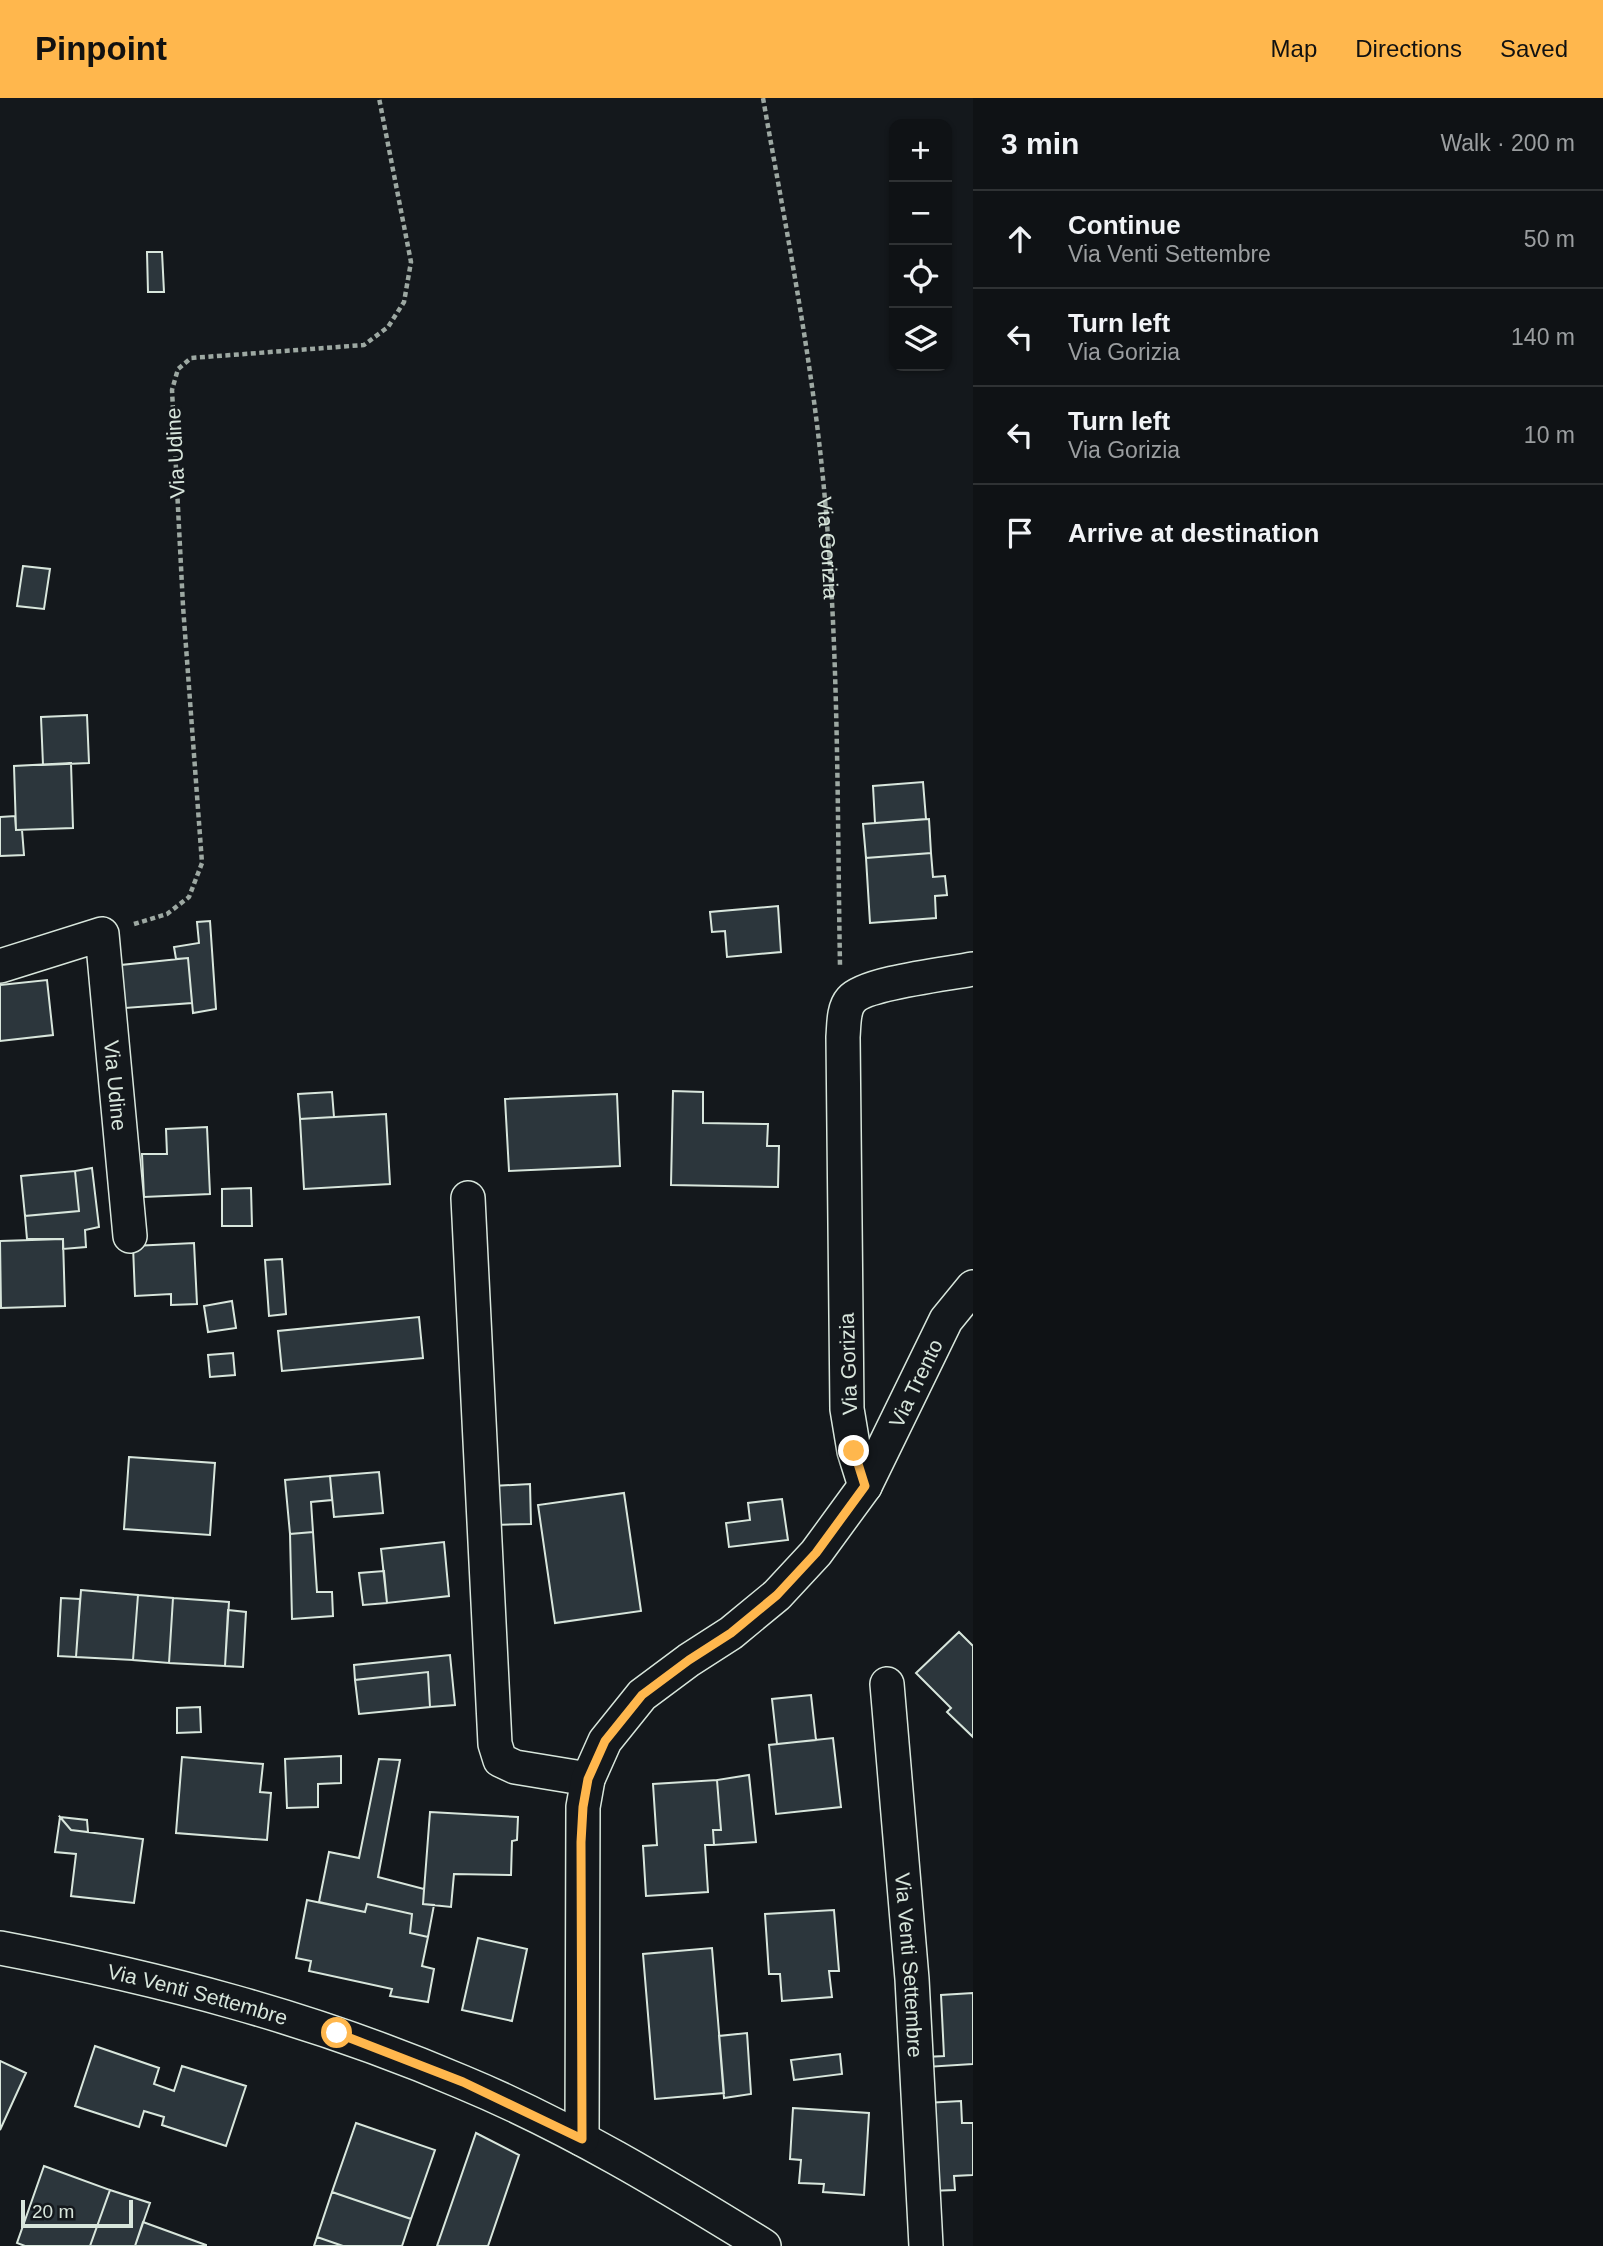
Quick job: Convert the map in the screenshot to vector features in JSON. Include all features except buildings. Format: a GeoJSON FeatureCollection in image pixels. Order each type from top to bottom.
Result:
{"type":"FeatureCollection","features":[{"type":"Feature","properties":{"kind":"street"},"geometry":{"type":"LineString","coordinates":[[0,966],[102,934]]}},
{"type":"Feature","properties":{"kind":"street","name":"Via Udine"},"geometry":{"type":"LineString","coordinates":[[102,934],[130,1236]]}},
{"type":"Feature","properties":{"kind":"street"},"geometry":{"type":"LineString","coordinates":[[851,1000],[870,989],[973,970]]}},
{"type":"Feature","properties":{"kind":"street","name":"Via Gorizia"},"geometry":{"type":"LineString","coordinates":[[851,1000],[845,1014],[843,1037],[848,1409],[854,1451],[865,1486]]}},
{"type":"Feature","properties":{"kind":"street"},"geometry":{"type":"LineString","coordinates":[[468,1198],[495,1744],[500,1760],[515,1767],[588,1779]]}},
{"type":"Feature","properties":{"kind":"street","name":"Via Trento"},"geometry":{"type":"LineString","coordinates":[[865,1486],[946,1320],[973,1287]]}},
{"type":"Feature","properties":{"kind":"street"},"geometry":{"type":"LineString","coordinates":[[582,2139],[581,1842],[588,1779],[605,1741],[642,1695],[731,1633],[777,1595],[816,1553],[865,1486]]}},
{"type":"Feature","properties":{"kind":"street","name":"Via Venti Settembre"},"geometry":{"type":"LineString","coordinates":[[887,1684],[912,1979],[926,2246]]}},
{"type":"Feature","properties":{"kind":"street","name":"Via Venti Settembre"},"geometry":{"type":"LineString","coordinates":[[0,1948],[164,1982],[256,2007],[337,2033],[463,2082],[582,2139],[764,2246]]}},
{"type":"Feature","properties":{"kind":"path","name":"Via Udine"},"geometry":{"type":"LineString","coordinates":[[102,934],[167,914],[188,897],[202,863],[183,606],[172,390],[178,369],[191,358],[364,345],[388,327],[404,302],[411,262],[379,98]]}},
{"type":"Feature","properties":{"kind":"path","name":"Via Gorizia"},"geometry":{"type":"LineString","coordinates":[[763,98],[799,300],[821,458],[833,612],[840,976],[851,1000]]}},
{"type":"Feature","properties":{"kind":"route"},"geometry":{"type":"LineString","coordinates":[[337,2033],[463,2082],[582,2139],[581,1842],[588,1779],[605,1741],[642,1695],[731,1633],[777,1595],[816,1553],[865,1486],[854,1451]]}}]}
